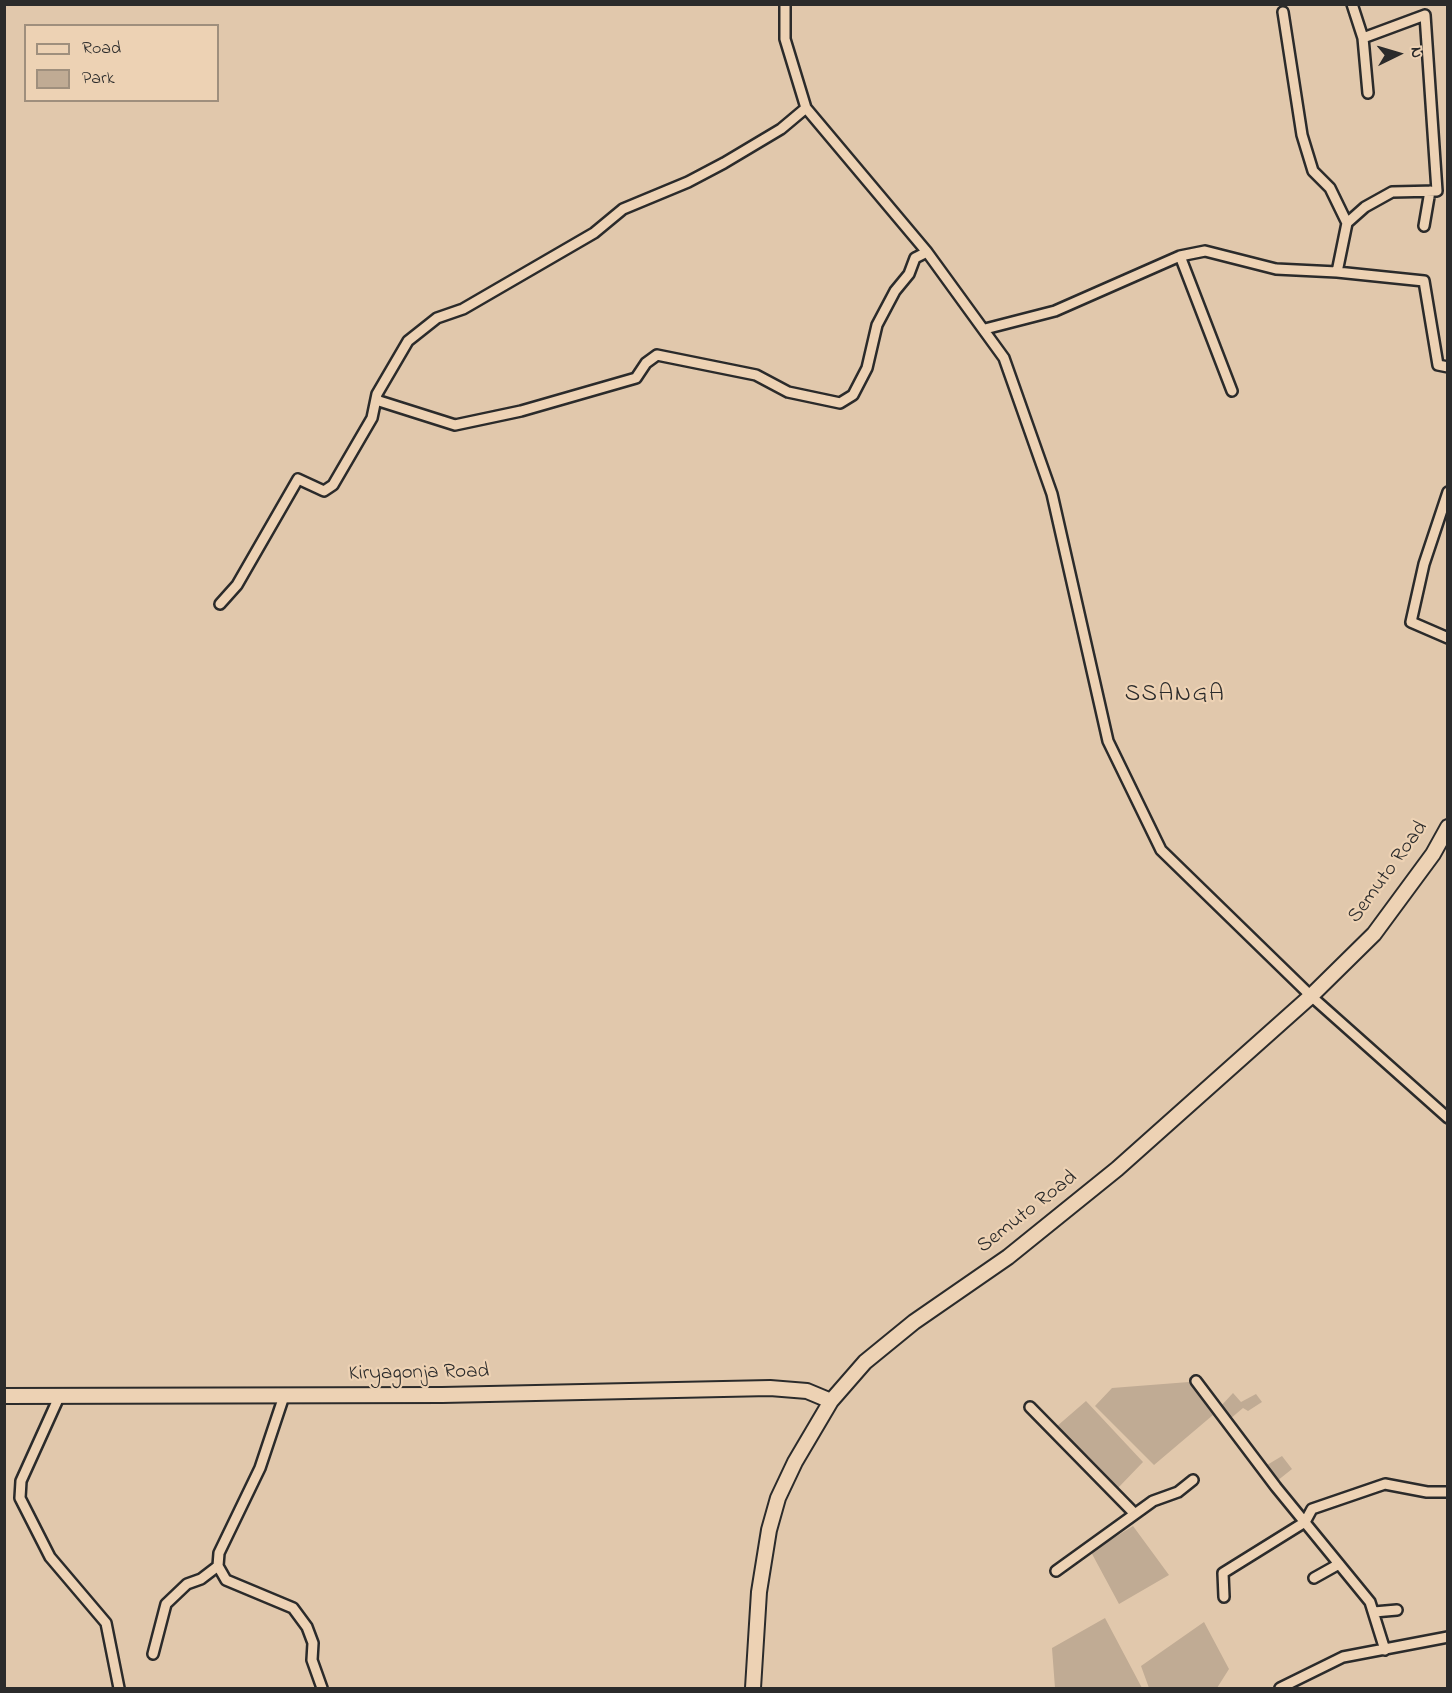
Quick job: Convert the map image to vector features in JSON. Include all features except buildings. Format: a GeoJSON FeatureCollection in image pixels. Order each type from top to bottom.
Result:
{"type":"FeatureCollection","features":[{"type":"Feature","properties":{"kind":"main road","name":"Semuto Road"},"geometry":{"type":"LineString","coordinates":[[753,1689],[759,1592],[769,1530],[778,1498],[795,1462],[831,1401],[865,1362],[914,1322],[1008,1257],[1117,1169],[1311,996],[1374,934],[1433,854],[1448,827]]}},
{"type":"Feature","properties":{"kind":"main road","name":"Kiryagonja Road"},"geometry":{"type":"LineString","coordinates":[[4,1396],[284,1396],[770,1388],[807,1391],[831,1401]]}},
{"type":"Feature","properties":{"kind":"street"},"geometry":{"type":"LineString","coordinates":[[785,4],[785,39],[806,108],[927,252],[1004,358],[1052,494],[1108,741],[1161,850],[1311,996],[1448,1118]]}},
{"type":"Feature","properties":{"kind":"street"},"geometry":{"type":"LineString","coordinates":[[1352,4],[1364,38],[1368,93]]}},
{"type":"Feature","properties":{"kind":"street"},"geometry":{"type":"LineString","coordinates":[[1283,12],[1302,135],[1313,171],[1330,188],[1347,223]]}},
{"type":"Feature","properties":{"kind":"street"},"geometry":{"type":"LineString","coordinates":[[1337,272],[1347,223],[1365,207],[1392,192],[1437,191],[1425,15],[1364,38]]}},
{"type":"Feature","properties":{"kind":"street"},"geometry":{"type":"LineString","coordinates":[[220,604],[237,585],[298,479],[324,491],[333,485],[372,418],[376,400],[408,341],[437,318],[464,309],[594,233],[623,209],[688,182],[724,163],[781,129],[806,108]]}},
{"type":"Feature","properties":{"kind":"street"},"geometry":{"type":"LineString","coordinates":[[1436,174],[1448,173]]}},
{"type":"Feature","properties":{"kind":"street"},"geometry":{"type":"LineString","coordinates":[[1424,226],[1430,192]]}},
{"type":"Feature","properties":{"kind":"street"},"geometry":{"type":"LineString","coordinates":[[985,329],[1055,311],[1180,256],[1205,251],[1276,269],[1337,272],[1424,281],[1438,365],[1448,367]]}},
{"type":"Feature","properties":{"kind":"street"},"geometry":{"type":"LineString","coordinates":[[376,400],[454,425],[521,411],[636,378],[646,363],[657,355],[756,375],[788,392],[840,403],[853,395],[867,368],[877,325],[895,291],[909,273],[915,258],[927,252]]}},
{"type":"Feature","properties":{"kind":"street"},"geometry":{"type":"LineString","coordinates":[[1180,256],[1232,391]]}},
{"type":"Feature","properties":{"kind":"street"},"geometry":{"type":"LineString","coordinates":[[1448,492],[1424,564],[1410,621],[1448,638]]}},
{"type":"Feature","properties":{"kind":"street"},"geometry":{"type":"LineString","coordinates":[[1196,1381],[1370,1602],[1385,1650]]}},
{"type":"Feature","properties":{"kind":"street"},"geometry":{"type":"LineString","coordinates":[[284,1396],[260,1468],[219,1553],[218,1566],[226,1580],[293,1608],[307,1627],[313,1643],[312,1660],[322,1689]]}},
{"type":"Feature","properties":{"kind":"street"},"geometry":{"type":"LineString","coordinates":[[59,1397],[21,1481],[20,1498],[50,1557],[106,1623],[119,1689]]}},
{"type":"Feature","properties":{"kind":"street"},"geometry":{"type":"LineString","coordinates":[[1030,1407],[1135,1514]]}},
{"type":"Feature","properties":{"kind":"street"},"geometry":{"type":"LineString","coordinates":[[1056,1571],[1153,1502],[1178,1492],[1193,1480]]}},
{"type":"Feature","properties":{"kind":"street"},"geometry":{"type":"LineString","coordinates":[[1224,1597],[1223,1573],[1305,1522],[1312,1509],[1385,1484],[1426,1492],[1448,1492]]}},
{"type":"Feature","properties":{"kind":"street"},"geometry":{"type":"LineString","coordinates":[[1314,1578],[1339,1564]]}},
{"type":"Feature","properties":{"kind":"street"},"geometry":{"type":"LineString","coordinates":[[153,1654],[166,1604],[187,1584],[201,1580],[218,1566]]}},
{"type":"Feature","properties":{"kind":"street"},"geometry":{"type":"LineString","coordinates":[[1374,1612],[1396,1610]]}},
{"type":"Feature","properties":{"kind":"street"},"geometry":{"type":"LineString","coordinates":[[1280,1689],[1343,1657],[1448,1637]]}},
{"type":"Feature","properties":{"kind":"green space"},"geometry":{"type":"Polygon","coordinates":[[[1189,1382],[1213,1415],[1154,1465],[1095,1406],[1112,1388],[1189,1382]]]}},
{"type":"Feature","properties":{"kind":"green space"},"geometry":{"type":"Polygon","coordinates":[[[1233,1393],[1241,1402],[1256,1394],[1262,1402],[1248,1411],[1243,1408],[1230,1419],[1220,1407],[1233,1393]]]}},
{"type":"Feature","properties":{"kind":"green space"},"geometry":{"type":"Polygon","coordinates":[[[1086,1401],[1143,1462],[1118,1488],[1056,1427],[1086,1401]]]}},
{"type":"Feature","properties":{"kind":"green space"},"geometry":{"type":"Polygon","coordinates":[[[1282,1456],[1292,1469],[1277,1481],[1267,1465],[1282,1456]]]}},
{"type":"Feature","properties":{"kind":"green space"},"geometry":{"type":"Polygon","coordinates":[[[1133,1526],[1169,1575],[1119,1604],[1091,1552],[1133,1526]]]}},
{"type":"Feature","properties":{"kind":"green space"},"geometry":{"type":"Polygon","coordinates":[[[1105,1618],[1142,1688],[1055,1688],[1052,1648],[1105,1618]]]}},
{"type":"Feature","properties":{"kind":"green space"},"geometry":{"type":"Polygon","coordinates":[[[1204,1622],[1229,1669],[1217,1688],[1149,1688],[1141,1666],[1204,1622]]]}},
{"type":"Feature","properties":{"kind":"district","name":"SSANGA"},"geometry":{"type":"Point","coordinates":[1175,696]}}]}
